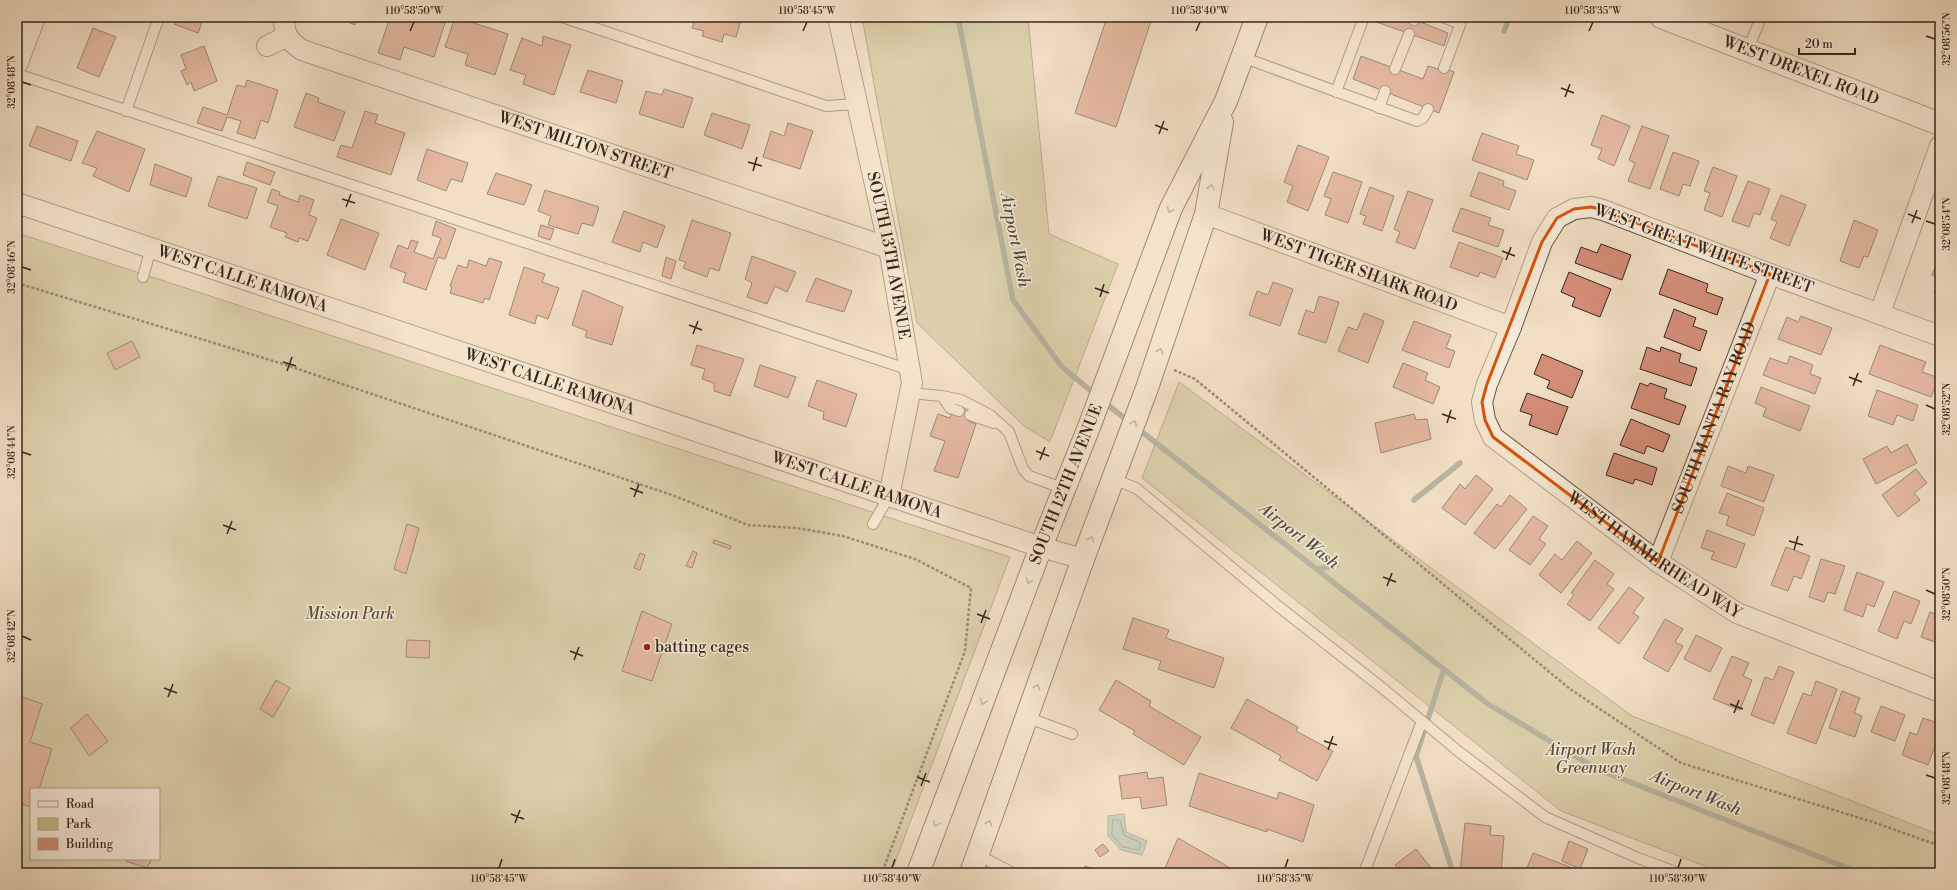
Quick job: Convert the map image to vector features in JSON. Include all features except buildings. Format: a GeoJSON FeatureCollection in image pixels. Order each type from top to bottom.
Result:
{"type":"FeatureCollection","features":[{"type":"Feature","properties":{"kind":"main road"},"geometry":{"type":"LineString","coordinates":[[17,62],[34,17]]}},
{"type":"Feature","properties":{"kind":"main road","name":"SOUTH 12TH AVENUE"},"geometry":{"type":"LineString","coordinates":[[918,873],[1041,547],[1090,427],[1171,208],[1226,101],[1257,17]]}},
{"type":"Feature","properties":{"kind":"main road","name":"WEST DREXEL ROAD"},"geometry":{"type":"LineString","coordinates":[[1661,17],[1940,124]]}},
{"type":"Feature","properties":{"kind":"main road","name":"SOUTH 12TH AVENUE"},"geometry":{"type":"LineString","coordinates":[[974,864],[1083,559],[1147,388],[1206,214],[1226,101]]}},
{"type":"Feature","properties":{"kind":"street","name":"SOUTH 13TH AVENUE"},"geometry":{"type":"LineString","coordinates":[[838,17],[889,248],[912,383],[889,496]]}},
{"type":"Feature","properties":{"kind":"street"},"geometry":{"type":"LineString","coordinates":[[267,46],[286,26]]}},
{"type":"Feature","properties":{"kind":"street","name":"WEST MILTON STREET"},"geometry":{"type":"LineString","coordinates":[[286,26],[292,44],[317,56],[889,248]]}},
{"type":"Feature","properties":{"kind":"street"},"geometry":{"type":"LineString","coordinates":[[1880,313],[1940,146]]}},
{"type":"Feature","properties":{"kind":"street","name":"WEST CALLE RAMONA"},"geometry":{"type":"LineString","coordinates":[[17,202],[1041,547],[1083,559]]}},
{"type":"Feature","properties":{"kind":"street","name":"WEST GREAT WHITE STREET"},"geometry":{"type":"LineString","coordinates":[[1511,327],[1542,242],[1557,218],[1572,204],[1603,210],[1770,274],[1940,336]]}},
{"type":"Feature","properties":{"kind":"street","name":"WEST TIGER SHARK ROAD"},"geometry":{"type":"LineString","coordinates":[[1206,214],[1511,327]]}},
{"type":"Feature","properties":{"kind":"street","name":"SOUTH MANTA RAY ROAD"},"geometry":{"type":"LineString","coordinates":[[1658,562],[1770,274]]}},
{"type":"Feature","properties":{"kind":"street","name":"WEST HAMMERHEAD WAY"},"geometry":{"type":"LineString","coordinates":[[1511,327],[1487,384],[1482,402],[1485,420],[1493,437],[1658,562],[1737,613],[1940,692]]}},
{"type":"Feature","properties":{"kind":"lane"},"geometry":{"type":"LineString","coordinates":[[126,111],[159,17]]}},
{"type":"Feature","properties":{"kind":"lane"},"geometry":{"type":"LineString","coordinates":[[562,17],[826,106],[857,104]]}},
{"type":"Feature","properties":{"kind":"lane"},"geometry":{"type":"LineString","coordinates":[[1336,92],[1364,17]]}},
{"type":"Feature","properties":{"kind":"lane"},"geometry":{"type":"LineString","coordinates":[[1443,17],[1460,20],[1444,68]]}},
{"type":"Feature","properties":{"kind":"lane"},"geometry":{"type":"LineString","coordinates":[[1748,50],[1761,17]]}},
{"type":"Feature","properties":{"kind":"lane"},"geometry":{"type":"LineString","coordinates":[[1395,69],[1409,34]]}},
{"type":"Feature","properties":{"kind":"lane"},"geometry":{"type":"LineString","coordinates":[[1242,57],[1417,121],[1423,118],[1428,109]]}},
{"type":"Feature","properties":{"kind":"lane"},"geometry":{"type":"LineString","coordinates":[[17,74],[910,370]]}},
{"type":"Feature","properties":{"kind":"lane"},"geometry":{"type":"LineString","coordinates":[[1379,108],[1385,91]]}},
{"type":"Feature","properties":{"kind":"lane"},"geometry":{"type":"LineString","coordinates":[[143,277],[151,248]]}},
{"type":"Feature","properties":{"kind":"lane"},"geometry":{"type":"LineString","coordinates":[[910,393],[942,396],[961,400],[990,415],[1009,432],[1023,469],[1029,476],[1065,489]]}},
{"type":"Feature","properties":{"kind":"lane"},"geometry":{"type":"LineString","coordinates":[[942,396],[950,408],[959,411]]}},
{"type":"Feature","properties":{"kind":"lane"},"geometry":{"type":"LineString","coordinates":[[970,415],[1002,426]]}},
{"type":"Feature","properties":{"kind":"lane"},"geometry":{"type":"LineString","coordinates":[[1113,479],[1136,488],[1278,606],[1458,751],[1545,817],[1638,858],[1678,873]]}},
{"type":"Feature","properties":{"kind":"lane"},"geometry":{"type":"LineString","coordinates":[[872,524],[889,496]]}},
{"type":"Feature","properties":{"kind":"lane"},"geometry":{"type":"LineString","coordinates":[[1026,717],[1072,734]]}},
{"type":"Feature","properties":{"kind":"lane"},"geometry":{"type":"LineString","coordinates":[[1364,873],[1422,721]]}},
{"type":"Feature","properties":{"kind":"lane"},"geometry":{"type":"LineString","coordinates":[[974,864],[1013,873]]}},
{"type":"Feature","properties":{"kind":"path"},"geometry":{"type":"LineString","coordinates":[[17,283],[290,367],[672,495],[748,525],[797,528],[850,538],[915,559],[971,588],[965,652],[882,873]]}},
{"type":"Feature","properties":{"kind":"path"},"geometry":{"type":"LineString","coordinates":[[1172,369],[1195,379],[1570,689],[1681,763],[1873,822],[1940,846]]}},
{"type":"Feature","properties":{"kind":"highlighted area"},"geometry":{"type":"Polygon","coordinates":[[[1591,207],[1603,210],[1770,274],[1658,562],[1493,437],[1485,420],[1482,402],[1487,384],[1542,242],[1557,218],[1574,209],[1591,207]]]}},
{"type":"Feature","properties":{"kind":"green space"},"geometry":{"type":"Polygon","coordinates":[[[862,17],[1028,17],[1049,234],[1118,264],[1050,442],[1024,426],[917,323],[862,17]]]}},
{"type":"Feature","properties":{"kind":"green space","name":"Mission Park"},"geometry":{"type":"Polygon","coordinates":[[[17,233],[1010,557],[891,873],[17,873],[17,233]]]}},
{"type":"Feature","properties":{"kind":"green space","name":"Airport Wash Greenway"},"geometry":{"type":"Polygon","coordinates":[[[1179,382],[1632,716],[1940,835],[1940,873],[1723,873],[1561,811],[1142,478],[1179,382]]]}},
{"type":"Feature","properties":{"kind":"water"},"geometry":{"type":"Polygon","coordinates":[[[1124,814],[1126,832],[1147,841],[1142,855],[1121,850],[1108,836],[1108,816],[1124,814]]]}},
{"type":"Feature","properties":{"kind":"waterway","name":"Airport Wash"},"geometry":{"type":"LineString","coordinates":[[958,17],[1013,300],[1062,367],[1096,395]]}},
{"type":"Feature","properties":{"kind":"waterway"},"geometry":{"type":"LineString","coordinates":[[1504,31],[1510,17]]}},
{"type":"Feature","properties":{"kind":"waterway","name":"Airport Wash"},"geometry":{"type":"LineString","coordinates":[[1103,401],[1129,422]]}},
{"type":"Feature","properties":{"kind":"waterway","name":"Airport Wash"},"geometry":{"type":"LineString","coordinates":[[1137,428],[1488,704],[1597,769],[1860,873]]}},
{"type":"Feature","properties":{"kind":"waterway"},"geometry":{"type":"LineString","coordinates":[[1414,500],[1460,463]]}},
{"type":"Feature","properties":{"kind":"waterway"},"geometry":{"type":"LineString","coordinates":[[1316,569],[1336,566]]}},
{"type":"Feature","properties":{"kind":"waterway"},"geometry":{"type":"LineString","coordinates":[[1444,669],[1416,756],[1453,873]]}},
{"type":"Feature","properties":{"kind":"place","name":"batting cages"},"geometry":{"type":"Point","coordinates":[647,647]}}]}
